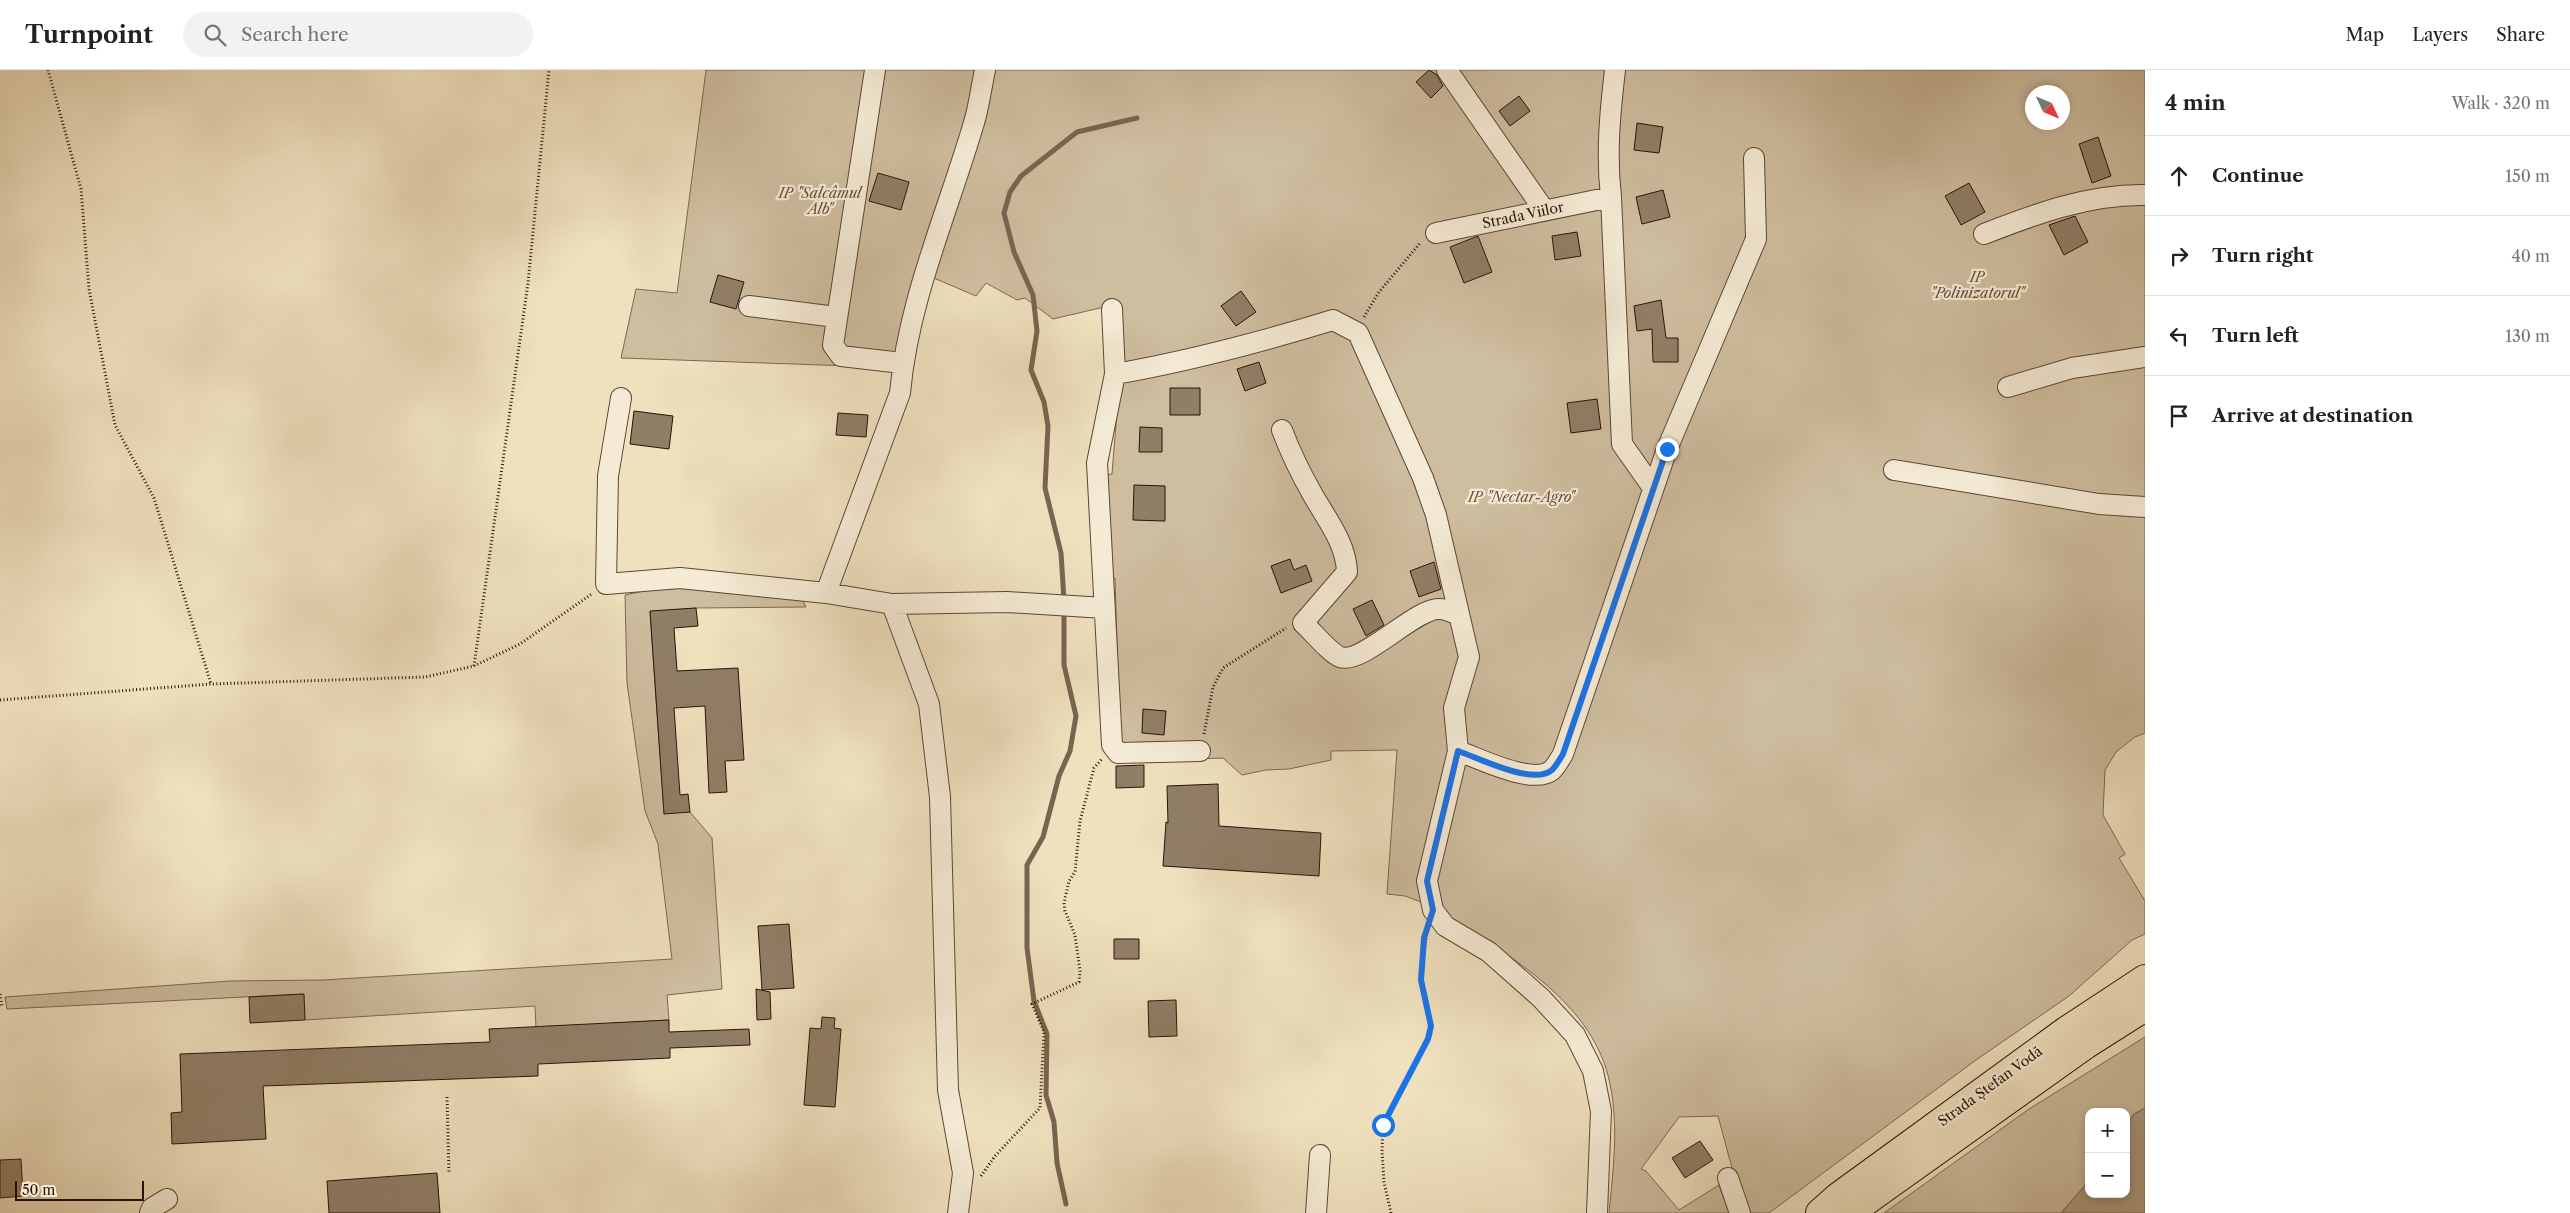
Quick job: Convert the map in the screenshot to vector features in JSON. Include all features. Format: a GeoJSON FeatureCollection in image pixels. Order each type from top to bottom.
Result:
{"type":"FeatureCollection","features":[{"type":"Feature","properties":{"kind":"highway","name":"Strada Ștefan Vodă"},"geometry":{"type":"LineString","coordinates":[[1836,1208],[2066,1031],[2145,979]]}},
{"type":"Feature","properties":{"kind":"highway"},"geometry":{"type":"LineString","coordinates":[[1836,1208],[2085,1044],[2145,1007]]}},
{"type":"Feature","properties":{"kind":"street"},"geometry":{"type":"LineString","coordinates":[[875,70],[833,345],[841,356],[902,363]]}},
{"type":"Feature","properties":{"kind":"street"},"geometry":{"type":"LineString","coordinates":[[826,593],[900,394],[902,363],[928,262],[974,124],[985,70]]}},
{"type":"Feature","properties":{"kind":"street"},"geometry":{"type":"LineString","coordinates":[[1447,70],[1544,210]]}},
{"type":"Feature","properties":{"kind":"street"},"geometry":{"type":"LineString","coordinates":[[1615,70],[1607,161],[1611,197],[1622,444],[1653,488]]}},
{"type":"Feature","properties":{"kind":"street"},"geometry":{"type":"LineString","coordinates":[[1458,751],[1526,775],[1539,776],[1552,770],[1563,754],[1667,449],[1756,239],[1754,158]]}},
{"type":"Feature","properties":{"kind":"street"},"geometry":{"type":"LineString","coordinates":[[1984,234],[2065,205],[2120,194],[2145,195]]}},
{"type":"Feature","properties":{"kind":"street","name":"Strada Viilor"},"geometry":{"type":"LineString","coordinates":[[1436,233],[1611,197]]}},
{"type":"Feature","properties":{"kind":"street"},"geometry":{"type":"LineString","coordinates":[[748,306],[836,317]]}},
{"type":"Feature","properties":{"kind":"street"},"geometry":{"type":"LineString","coordinates":[[1112,309],[1115,374],[1097,463],[1112,745],[1118,753],[1200,751]]}},
{"type":"Feature","properties":{"kind":"street"},"geometry":{"type":"LineString","coordinates":[[1115,374],[1185,362],[1255,344],[1333,320],[1358,333],[1423,478],[1436,515],[1468,657],[1454,708],[1458,751],[1427,881],[1433,910],[1445,926],[1489,952],[1541,998],[1575,1035],[1593,1071],[1601,1111],[1597,1213]]}},
{"type":"Feature","properties":{"kind":"street"},"geometry":{"type":"LineString","coordinates":[[2008,386],[2072,368],[2145,356]]}},
{"type":"Feature","properties":{"kind":"street"},"geometry":{"type":"LineString","coordinates":[[621,398],[608,476],[604,569],[606,584],[680,578],[826,593],[892,604],[1008,602],[1105,608]]}},
{"type":"Feature","properties":{"kind":"street"},"geometry":{"type":"LineString","coordinates":[[1282,430],[1292,455],[1336,533],[1346,558],[1347,572],[1336,586],[1318,603],[1303,623],[1340,656],[1348,658],[1360,653],[1424,614],[1439,608],[1459,615]]}},
{"type":"Feature","properties":{"kind":"street"},"geometry":{"type":"LineString","coordinates":[[1894,470],[2099,504],[2145,507]]}},
{"type":"Feature","properties":{"kind":"street"},"geometry":{"type":"LineString","coordinates":[[892,604],[929,704],[940,797],[948,1090],[964,1173],[958,1213]]}},
{"type":"Feature","properties":{"kind":"street"},"geometry":{"type":"LineString","coordinates":[[1316,1213],[1320,1155]]}},
{"type":"Feature","properties":{"kind":"street"},"geometry":{"type":"LineString","coordinates":[[1728,1178],[1740,1213]]}},
{"type":"Feature","properties":{"kind":"street"},"geometry":{"type":"LineString","coordinates":[[150,1213],[152,1208],[167,1199]]}},
{"type":"Feature","properties":{"kind":"path"},"geometry":{"type":"LineString","coordinates":[[48,70],[81,189],[89,289],[115,425],[154,498],[211,684]]}},
{"type":"Feature","properties":{"kind":"path"},"geometry":{"type":"LineString","coordinates":[[474,666],[528,283],[549,70]]}},
{"type":"Feature","properties":{"kind":"path"},"geometry":{"type":"LineString","coordinates":[[1358,333],[1364,317],[1379,292],[1427,236],[1436,233]]}},
{"type":"Feature","properties":{"kind":"path"},"geometry":{"type":"LineString","coordinates":[[0,700],[211,684],[425,677],[474,666],[520,644],[606,584]]}},
{"type":"Feature","properties":{"kind":"path"},"geometry":{"type":"LineString","coordinates":[[1200,751],[1212,687],[1223,668],[1290,625],[1303,623]]}},
{"type":"Feature","properties":{"kind":"path"},"geometry":{"type":"LineString","coordinates":[[962,1186],[979,1178],[995,1156],[1040,1108],[1044,1032],[1032,1004],[1078,982],[1080,971],[1075,935],[1065,911],[1064,903],[1069,881],[1076,872],[1080,821],[1094,768],[1102,758],[1118,753]]}},
{"type":"Feature","properties":{"kind":"path"},"geometry":{"type":"LineString","coordinates":[[1391,1213],[1384,1182],[1383,1125],[1428,1039],[1431,1026],[1421,980],[1424,938],[1433,910]]}},
{"type":"Feature","properties":{"kind":"path"},"geometry":{"type":"LineString","coordinates":[[0,994],[1,1006]]}},
{"type":"Feature","properties":{"kind":"path"},"geometry":{"type":"LineString","coordinates":[[447,1097],[449,1174]]}},
{"type":"Feature","properties":{"kind":"green space"},"geometry":{"type":"Polygon","coordinates":[[[706,70],[2145,70],[2145,733],[2135,737],[2116,752],[2105,770],[2103,815],[2125,854],[2119,858],[2145,901],[2145,934],[2132,940],[2069,996],[1976,1060],[1769,1213],[1744,1213],[1718,1116],[1679,1117],[1641,1169],[1646,1171],[1679,1210],[1719,1185],[1729,1213],[1609,1213],[1615,1132],[1613,1100],[1601,1056],[1587,1030],[1569,1007],[1548,986],[1499,949],[1449,917],[1448,912],[1405,896],[1387,894],[1397,750],[1331,751],[1331,760],[1289,769],[1266,770],[1242,775],[1223,758],[1192,759],[1126,746],[1120,741],[1115,578],[1107,581],[1105,475],[1112,474],[1119,386],[1117,304],[1053,319],[1025,298],[1017,300],[986,283],[976,296],[929,276],[908,368],[621,358],[636,289],[677,293],[706,70]]]}},
{"type":"Feature","properties":{"kind":"green space"},"geometry":{"type":"Polygon","coordinates":[[[666,586],[801,597],[806,607],[696,608],[650,612],[664,813],[690,812],[712,838],[722,989],[667,995],[669,1020],[536,1028],[535,1006],[305,1020],[303,994],[7,1009],[5,997],[230,981],[323,980],[672,959],[658,844],[645,811],[627,683],[625,595],[666,586]]]}},
{"type":"Feature","properties":{"kind":"green space"},"geometry":{"type":"Polygon","coordinates":[[[2145,1037],[2145,1108],[2134,1114],[2130,1120],[2130,1108],[2085,1108],[2085,1186],[2061,1213],[1884,1213],[2029,1109],[2145,1037]]]}},
{"type":"Feature","properties":{"kind":"shaded area"},"geometry":{"type":"Polygon","coordinates":[[[2145,1108],[2145,1213],[2061,1213],[2085,1186],[2085,1198],[2130,1198],[2130,1120],[2134,1114],[2145,1108]]]}},
{"type":"Feature","properties":{"kind":"building"},"geometry":{"type":"Polygon","coordinates":[[[1429,70],[1437,75],[1443,86],[1431,98],[1416,82],[1429,70]]]}},
{"type":"Feature","properties":{"kind":"building"},"geometry":{"type":"Polygon","coordinates":[[[1519,96],[1530,111],[1510,126],[1499,111],[1519,96]]]}},
{"type":"Feature","properties":{"kind":"building"},"geometry":{"type":"Polygon","coordinates":[[[1637,123],[1663,127],[1659,153],[1634,150],[1637,123]]]}},
{"type":"Feature","properties":{"kind":"building"},"geometry":{"type":"Polygon","coordinates":[[[2098,137],[2111,176],[2092,183],[2079,144],[2098,137]]]}},
{"type":"Feature","properties":{"kind":"building"},"geometry":{"type":"Polygon","coordinates":[[[878,173],[909,182],[901,210],[869,201],[878,173]]]}},
{"type":"Feature","properties":{"kind":"building"},"geometry":{"type":"Polygon","coordinates":[[[1969,183],[1985,212],[1961,225],[1945,196],[1969,183]]]}},
{"type":"Feature","properties":{"kind":"building"},"geometry":{"type":"Polygon","coordinates":[[[1663,190],[1670,217],[1642,224],[1636,197],[1663,190]]]}},
{"type":"Feature","properties":{"kind":"building"},"geometry":{"type":"Polygon","coordinates":[[[2075,216],[2088,242],[2064,255],[2049,225],[2075,216]]]}},
{"type":"Feature","properties":{"kind":"building"},"geometry":{"type":"Polygon","coordinates":[[[1577,232],[1581,256],[1555,260],[1552,236],[1577,232]]]}},
{"type":"Feature","properties":{"kind":"building"},"geometry":{"type":"Polygon","coordinates":[[[1478,236],[1492,272],[1464,283],[1450,247],[1478,236]]]}},
{"type":"Feature","properties":{"kind":"building"},"geometry":{"type":"Polygon","coordinates":[[[718,275],[744,282],[736,309],[710,302],[718,275]]]}},
{"type":"Feature","properties":{"kind":"building"},"geometry":{"type":"Polygon","coordinates":[[[1241,291],[1256,312],[1236,326],[1221,306],[1241,291]]]}},
{"type":"Feature","properties":{"kind":"building"},"geometry":{"type":"Polygon","coordinates":[[[1661,300],[1666,338],[1678,338],[1678,362],[1653,362],[1652,329],[1637,331],[1634,306],[1661,300]]]}},
{"type":"Feature","properties":{"kind":"building"},"geometry":{"type":"Polygon","coordinates":[[[1259,362],[1266,383],[1245,391],[1237,369],[1259,362]]]}},
{"type":"Feature","properties":{"kind":"building"},"geometry":{"type":"Polygon","coordinates":[[[1170,388],[1200,388],[1200,415],[1170,415],[1170,388]]]}},
{"type":"Feature","properties":{"kind":"building"},"geometry":{"type":"Polygon","coordinates":[[[1597,399],[1601,429],[1571,433],[1567,403],[1597,399]]]}},
{"type":"Feature","properties":{"kind":"building"},"geometry":{"type":"Polygon","coordinates":[[[634,411],[673,416],[669,449],[630,444],[634,411]]]}},
{"type":"Feature","properties":{"kind":"building"},"geometry":{"type":"Polygon","coordinates":[[[838,413],[868,415],[866,437],[836,435],[838,413]]]}},
{"type":"Feature","properties":{"kind":"building"},"geometry":{"type":"Polygon","coordinates":[[[1140,427],[1162,428],[1162,452],[1139,452],[1140,427]]]}},
{"type":"Feature","properties":{"kind":"building"},"geometry":{"type":"Polygon","coordinates":[[[1134,485],[1165,486],[1165,521],[1133,520],[1134,485]]]}},
{"type":"Feature","properties":{"kind":"building"},"geometry":{"type":"Polygon","coordinates":[[[1290,559],[1294,570],[1306,565],[1312,581],[1281,593],[1271,566],[1290,559]]]}},
{"type":"Feature","properties":{"kind":"building"},"geometry":{"type":"Polygon","coordinates":[[[1434,562],[1441,589],[1419,597],[1410,571],[1434,562]]]}},
{"type":"Feature","properties":{"kind":"building"},"geometry":{"type":"Polygon","coordinates":[[[1372,600],[1384,625],[1366,636],[1353,609],[1372,600]]]}},
{"type":"Feature","properties":{"kind":"building"},"geometry":{"type":"Polygon","coordinates":[[[696,608],[698,626],[674,628],[677,671],[738,668],[744,760],[725,761],[727,792],[709,793],[705,706],[674,708],[680,795],[688,794],[690,812],[664,814],[650,611],[696,608]]]}},
{"type":"Feature","properties":{"kind":"building"},"geometry":{"type":"Polygon","coordinates":[[[1143,709],[1166,711],[1164,735],[1142,733],[1143,709]]]}},
{"type":"Feature","properties":{"kind":"building"},"geometry":{"type":"Polygon","coordinates":[[[1144,765],[1144,787],[1116,788],[1116,766],[1144,765]]]}},
{"type":"Feature","properties":{"kind":"building"},"geometry":{"type":"Polygon","coordinates":[[[1218,784],[1219,826],[1321,833],[1319,876],[1163,866],[1166,822],[1168,823],[1167,786],[1218,784]]]}},
{"type":"Feature","properties":{"kind":"building"},"geometry":{"type":"Polygon","coordinates":[[[789,924],[794,988],[762,990],[758,926],[789,924]]]}},
{"type":"Feature","properties":{"kind":"building"},"geometry":{"type":"Polygon","coordinates":[[[1114,939],[1139,939],[1139,959],[1114,959],[1114,939]]]}},
{"type":"Feature","properties":{"kind":"building"},"geometry":{"type":"Polygon","coordinates":[[[756,989],[770,992],[771,1019],[757,1020],[756,989]]]}},
{"type":"Feature","properties":{"kind":"building"},"geometry":{"type":"Polygon","coordinates":[[[304,994],[305,1020],[250,1023],[249,997],[304,994]]]}},
{"type":"Feature","properties":{"kind":"building"},"geometry":{"type":"Polygon","coordinates":[[[1176,1000],[1177,1036],[1149,1037],[1148,1001],[1176,1000]]]}},
{"type":"Feature","properties":{"kind":"building"},"geometry":{"type":"Polygon","coordinates":[[[822,1017],[835,1018],[834,1028],[841,1029],[835,1107],[804,1105],[810,1028],[821,1029],[822,1017]]]}},
{"type":"Feature","properties":{"kind":"building"},"geometry":{"type":"Polygon","coordinates":[[[669,1020],[669,1032],[749,1029],[750,1045],[670,1048],[670,1058],[538,1064],[538,1076],[263,1086],[266,1139],[172,1144],[171,1113],[182,1112],[180,1054],[490,1042],[489,1029],[669,1020]]]}},
{"type":"Feature","properties":{"kind":"building"},"geometry":{"type":"Polygon","coordinates":[[[1700,1141],[1713,1160],[1685,1178],[1672,1158],[1700,1141]]]}},
{"type":"Feature","properties":{"kind":"building"},"geometry":{"type":"Polygon","coordinates":[[[21,1159],[23,1196],[0,1198],[0,1160],[21,1159]]]}},
{"type":"Feature","properties":{"kind":"building"},"geometry":{"type":"Polygon","coordinates":[[[437,1173],[440,1213],[329,1213],[327,1181],[437,1173]]]}},
{"type":"Feature","properties":{"kind":"waterway"},"geometry":{"type":"LineString","coordinates":[[1064,600],[1061,553],[1045,488],[1048,426],[1044,402],[1031,370],[1037,331],[1033,295],[1014,252],[1004,213],[1010,192],[1021,176],[1077,132],[1137,118]]}},
{"type":"Feature","properties":{"kind":"waterway"},"geometry":{"type":"LineString","coordinates":[[1064,609],[1064,665],[1076,716],[1070,751],[1059,776],[1043,837],[1027,865],[1027,948],[1034,1001],[1047,1034],[1046,1095],[1054,1122],[1057,1163],[1066,1204]]}},
{"type":"Feature","properties":{"kind":"route"},"geometry":{"type":"LineString","coordinates":[[1383,1125],[1428,1039],[1431,1026],[1421,980],[1424,938],[1433,910],[1427,881],[1458,751],[1526,775],[1539,776],[1552,770],[1563,754],[1667,449]]}},
{"type":"Feature","properties":{"kind":"park label","name":"IP \"Salcâmul Alb\""},"geometry":{"type":"Point","coordinates":[820,202]}},
{"type":"Feature","properties":{"kind":"park label","name":"IP \"Polinizatorul\""},"geometry":{"type":"Point","coordinates":[1977,286]}},
{"type":"Feature","properties":{"kind":"park label","name":"IP \"Nectar-Agro\""},"geometry":{"type":"Point","coordinates":[1521,497]}}]}
